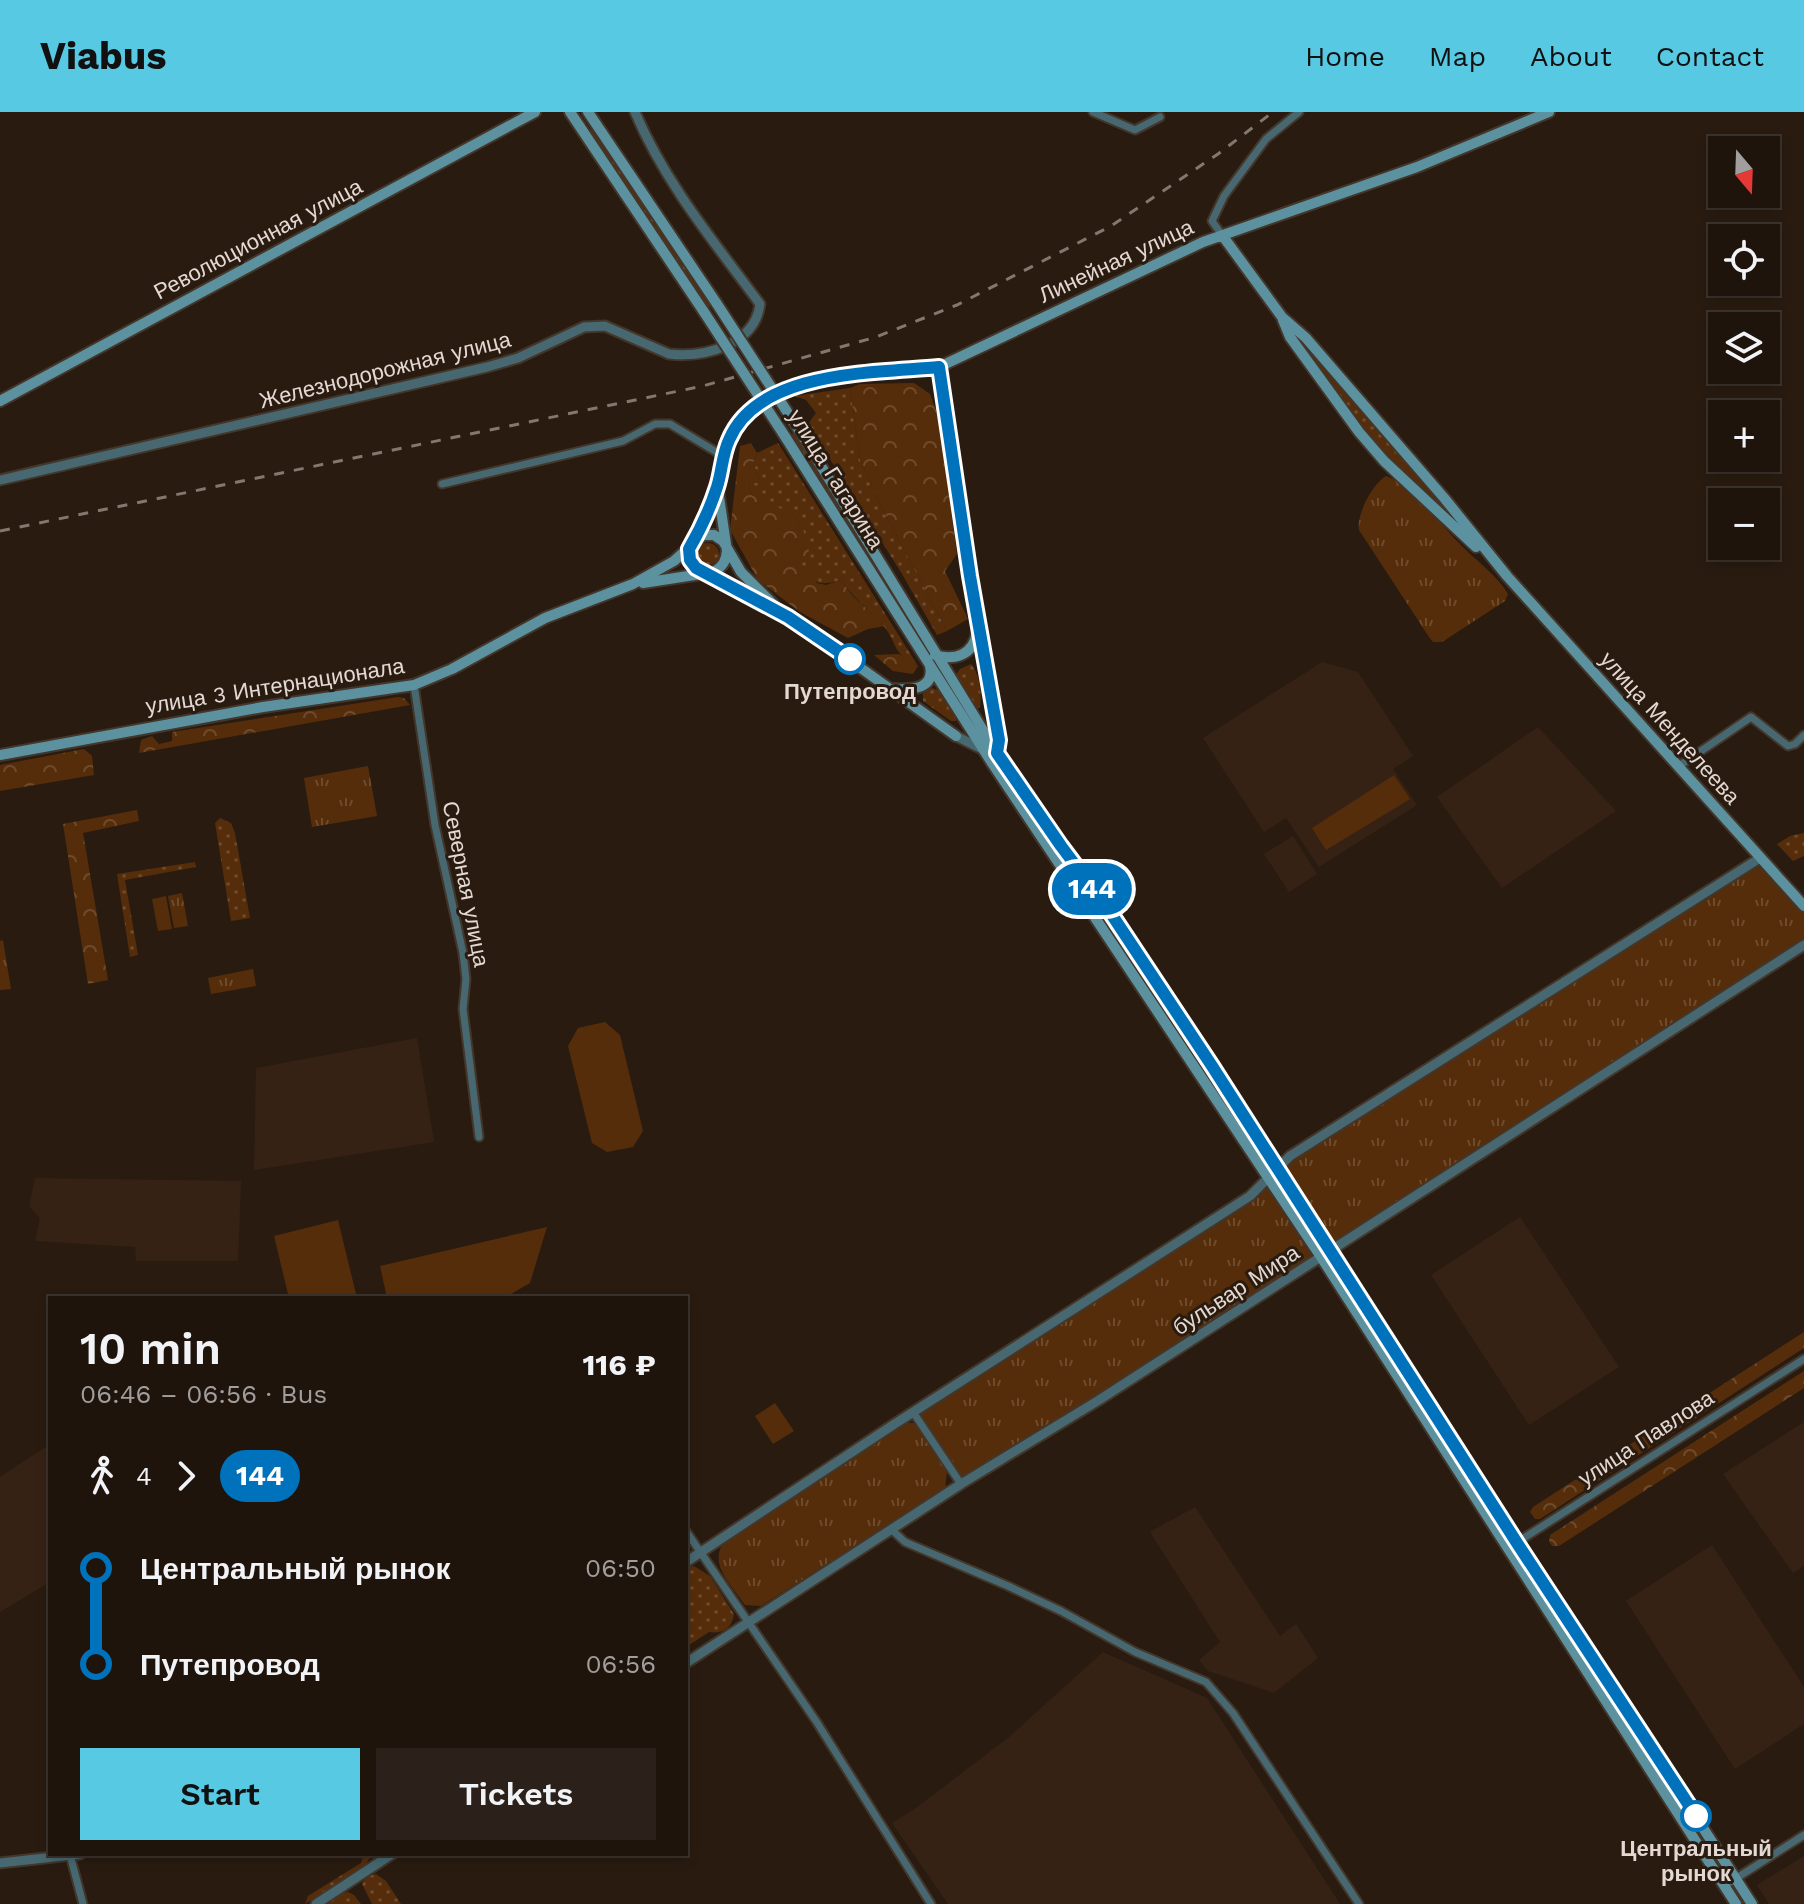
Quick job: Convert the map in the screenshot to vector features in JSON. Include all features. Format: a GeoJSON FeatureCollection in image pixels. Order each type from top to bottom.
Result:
{"type":"FeatureCollection","features":[{"type":"Feature","properties":{"kind":"main road","name":"Революционная улица"},"geometry":{"type":"LineString","coordinates":[[0,401],[535,112]]}},
{"type":"Feature","properties":{"kind":"main road","name":"улица Гагарина"},"geometry":{"type":"LineString","coordinates":[[570,112],[932,658],[1108,909],[1277,1166],[1326,1254],[1736,1904]]}},
{"type":"Feature","properties":{"kind":"main road","name":"улица Гагарина"},"geometry":{"type":"LineString","coordinates":[[588,112],[717,304],[898,588],[932,658],[984,750],[1268,1176],[1326,1254]]}},
{"type":"Feature","properties":{"kind":"main road","name":"Линейная улица"},"geometry":{"type":"LineString","coordinates":[[694,541],[717,486],[723,456],[740,419],[754,405],[793,386],[849,376],[939,367],[1222,235],[1417,167],[1549,112]]}},
{"type":"Feature","properties":{"kind":"main road","name":"улица Менделеева"},"geometry":{"type":"LineString","coordinates":[[1222,235],[1282,317],[1314,347],[1507,576],[1804,906]]}},
{"type":"Feature","properties":{"kind":"main road","name":"улица Менделеева"},"geometry":{"type":"LineString","coordinates":[[1282,317],[1290,337],[1359,432],[1384,461],[1507,576]]}},
{"type":"Feature","properties":{"kind":"main road"},"geometry":{"type":"LineString","coordinates":[[939,367],[999,740],[997,753]]}},
{"type":"Feature","properties":{"kind":"main road","name":"Линейная улица"},"geometry":{"type":"LineString","coordinates":[[717,486],[727,551]]}},
{"type":"Feature","properties":{"kind":"main road"},"geometry":{"type":"LineString","coordinates":[[703,535],[714,535],[723,541],[727,551],[726,560],[714,572],[696,568],[690,560],[689,549],[703,535]]}},
{"type":"Feature","properties":{"kind":"main road","name":"улица 3 Интернационала"},"geometry":{"type":"LineString","coordinates":[[0,755],[248,710],[414,685],[452,669],[545,618],[633,584],[674,561],[694,541]]}},
{"type":"Feature","properties":{"kind":"main road","name":"улица Гагарина"},"geometry":{"type":"LineString","coordinates":[[727,551],[758,591],[788,617]]}},
{"type":"Feature","properties":{"kind":"main road","name":"улица Гагарина"},"geometry":{"type":"LineString","coordinates":[[705,572],[788,617],[956,736]]}},
{"type":"Feature","properties":{"kind":"main road","name":"улица 3 Интернационала"},"geometry":{"type":"LineString","coordinates":[[633,584],[705,572]]}},
{"type":"Feature","properties":{"kind":"main road"},"geometry":{"type":"LineString","coordinates":[[893,689],[924,686],[932,673],[932,658],[948,659],[967,652],[975,643],[979,627]]}},
{"type":"Feature","properties":{"kind":"main road","name":"улица Гагарина"},"geometry":{"type":"LineString","coordinates":[[1513,1546],[1606,1675],[1752,1904]]}},
{"type":"Feature","properties":{"kind":"street","name":"Железнодорожная улица"},"geometry":{"type":"LineString","coordinates":[[0,480],[487,367],[518,358],[584,327],[605,326],[669,354],[712,351],[734,341],[754,324],[760,304],[669,178],[649,146],[635,112]]}},
{"type":"Feature","properties":{"kind":"street"},"geometry":{"type":"LineString","coordinates":[[1093,112],[1135,130],[1160,117]]}},
{"type":"Feature","properties":{"kind":"street"},"geometry":{"type":"LineString","coordinates":[[1222,235],[1212,221],[1224,196],[1266,139],[1299,112]]}},
{"type":"Feature","properties":{"kind":"street"},"geometry":{"type":"LineString","coordinates":[[442,484],[623,441],[655,424],[670,424],[723,456]]}},
{"type":"Feature","properties":{"kind":"street","name":"Северная улица"},"geometry":{"type":"LineString","coordinates":[[414,685],[435,825],[463,953],[466,998],[463,1009],[479,1137]]}},
{"type":"Feature","properties":{"kind":"street"},"geometry":{"type":"LineString","coordinates":[[1679,766],[1751,717],[1788,746],[1804,735]]}},
{"type":"Feature","properties":{"kind":"street","name":"улица Гагарина"},"geometry":{"type":"LineString","coordinates":[[956,736],[984,750]]}},
{"type":"Feature","properties":{"kind":"street"},"geometry":{"type":"LineString","coordinates":[[688,1561],[1250,1196],[1277,1166],[1760,858]]}},
{"type":"Feature","properties":{"kind":"street","name":"бульвар Мира"},"geometry":{"type":"LineString","coordinates":[[688,1662],[1804,945]]}},
{"type":"Feature","properties":{"kind":"street","name":"улица Павлова"},"geometry":{"type":"LineString","coordinates":[[1513,1546],[1804,1359]]}},
{"type":"Feature","properties":{"kind":"street"},"geometry":{"type":"LineString","coordinates":[[913,1412],[961,1484]]}},
{"type":"Feature","properties":{"kind":"street"},"geometry":{"type":"LineString","coordinates":[[892,1530],[905,1542],[1008,1586],[1135,1652],[1206,1682],[1233,1713],[1359,1904]]}},
{"type":"Feature","properties":{"kind":"street"},"geometry":{"type":"LineString","coordinates":[[688,1534],[816,1721],[931,1904]]}},
{"type":"Feature","properties":{"kind":"street"},"geometry":{"type":"LineString","coordinates":[[1724,1886],[1804,1835]]}},
{"type":"Feature","properties":{"kind":"street"},"geometry":{"type":"LineString","coordinates":[[0,1863],[66,1856]]}},
{"type":"Feature","properties":{"kind":"street"},"geometry":{"type":"LineString","coordinates":[[75,1856],[83,1904]]}},
{"type":"Feature","properties":{"kind":"street"},"geometry":{"type":"LineString","coordinates":[[316,1904],[377,1858]]}},
{"type":"Feature","properties":{"kind":"shaded area"},"geometry":{"type":"Polygon","coordinates":[[[1322,662],[1358,672],[1413,756],[1393,769],[1417,805],[1319,867],[1286,818],[1264,832],[1203,738],[1322,662]]]}},
{"type":"Feature","properties":{"kind":"shaded area"},"geometry":{"type":"Polygon","coordinates":[[[1538,727],[1616,811],[1502,888],[1437,797],[1538,727]]]}},
{"type":"Feature","properties":{"kind":"shaded area"},"geometry":{"type":"Polygon","coordinates":[[[1293,836],[1317,874],[1289,892],[1264,854],[1293,836]]]}},
{"type":"Feature","properties":{"kind":"shaded area"},"geometry":{"type":"Polygon","coordinates":[[[417,1038],[434,1142],[254,1170],[256,1068],[417,1038]]]}},
{"type":"Feature","properties":{"kind":"shaded area"},"geometry":{"type":"Polygon","coordinates":[[[35,1178],[241,1181],[238,1261],[136,1261],[135,1247],[35,1241],[40,1218],[29,1206],[35,1178]]]}},
{"type":"Feature","properties":{"kind":"shaded area"},"geometry":{"type":"Polygon","coordinates":[[[1520,1217],[1619,1367],[1529,1425],[1431,1275],[1520,1217]]]}},
{"type":"Feature","properties":{"kind":"shaded area"},"geometry":{"type":"Polygon","coordinates":[[[1804,1422],[1804,1566],[1793,1573],[1723,1474],[1804,1422]]]}},
{"type":"Feature","properties":{"kind":"shaded area"},"geometry":{"type":"Polygon","coordinates":[[[48,1445],[48,1583],[0,1612],[0,1477],[48,1445]]]}},
{"type":"Feature","properties":{"kind":"shaded area"},"geometry":{"type":"Polygon","coordinates":[[[1195,1507],[1280,1636],[1296,1624],[1318,1658],[1274,1693],[1208,1671],[1199,1660],[1220,1642],[1150,1532],[1195,1507]]]}},
{"type":"Feature","properties":{"kind":"shaded area"},"geometry":{"type":"Polygon","coordinates":[[[1712,1545],[1804,1687],[1804,1724],[1735,1769],[1626,1601],[1712,1545]]]}},
{"type":"Feature","properties":{"kind":"shaded area"},"geometry":{"type":"Polygon","coordinates":[[[1103,1652],[1207,1698],[1340,1904],[948,1904],[892,1823],[1009,1737],[1103,1652]]]}},
{"type":"Feature","properties":{"kind":"shaded area","name":"Центральный рынок"},"geometry":{"type":"Polygon","coordinates":[[[1804,1856],[1804,1904],[1769,1904],[1757,1885],[1804,1856]]]}},
{"type":"Feature","properties":{"kind":"green space"},"geometry":{"type":"Polygon","coordinates":[[[593,128],[712,305],[707,308],[588,131],[593,128]]]}},
{"type":"Feature","properties":{"kind":"green space"},"geometry":{"type":"Polygon","coordinates":[[[1300,341],[1439,501],[1437,503],[1379,451],[1300,341]]]}},
{"type":"Feature","properties":{"kind":"green space"},"geometry":{"type":"Polygon","coordinates":[[[914,383],[930,394],[938,416],[957,554],[945,571],[968,619],[947,631],[860,460],[850,388],[860,384],[914,383]]]}},
{"type":"Feature","properties":{"kind":"green space"},"geometry":{"type":"Polygon","coordinates":[[[850,388],[860,460],[947,631],[937,635],[808,424],[816,413],[806,400],[794,396],[850,388]]]}},
{"type":"Feature","properties":{"kind":"green space"},"geometry":{"type":"Polygon","coordinates":[[[795,432],[920,636],[791,435],[795,432]]]}},
{"type":"Feature","properties":{"kind":"green space"},"geometry":{"type":"Polygon","coordinates":[[[751,443],[757,453],[753,463],[761,483],[749,483],[750,493],[791,515],[804,531],[811,556],[793,568],[815,569],[816,583],[826,585],[841,580],[852,595],[885,626],[848,638],[800,612],[758,580],[730,530],[740,446],[751,443]]]}},
{"type":"Feature","properties":{"kind":"green space"},"geometry":{"type":"Polygon","coordinates":[[[778,443],[918,666],[898,651],[886,629],[841,580],[820,583],[791,569],[799,550],[801,526],[788,513],[750,493],[749,483],[761,483],[753,463],[757,453],[778,443]]]}},
{"type":"Feature","properties":{"kind":"green space"},"geometry":{"type":"Polygon","coordinates":[[[1386,476],[1417,497],[1508,594],[1505,601],[1442,642],[1433,642],[1429,637],[1359,530],[1366,500],[1386,476]]]}},
{"type":"Feature","properties":{"kind":"green space"},"geometry":{"type":"Polygon","coordinates":[[[708,543],[716,546],[719,554],[716,562],[708,565],[700,562],[697,554],[700,546],[708,543]]]}},
{"type":"Feature","properties":{"kind":"green space"},"geometry":{"type":"Polygon","coordinates":[[[899,654],[918,666],[913,674],[893,671],[874,655],[899,654]]]}},
{"type":"Feature","properties":{"kind":"green space"},"geometry":{"type":"Polygon","coordinates":[[[971,664],[980,690],[980,707],[976,709],[955,676],[960,669],[971,664]]]}},
{"type":"Feature","properties":{"kind":"green space"},"geometry":{"type":"Polygon","coordinates":[[[932,688],[941,691],[957,715],[956,721],[951,721],[923,701],[923,693],[932,688]]]}},
{"type":"Feature","properties":{"kind":"green space"},"geometry":{"type":"Polygon","coordinates":[[[404,698],[410,705],[139,753],[141,740],[152,736],[159,744],[172,741],[172,732],[404,698]]]}},
{"type":"Feature","properties":{"kind":"green space"},"geometry":{"type":"Polygon","coordinates":[[[84,749],[92,756],[94,775],[0,791],[0,765],[84,749]]]}},
{"type":"Feature","properties":{"kind":"green space"},"geometry":{"type":"Polygon","coordinates":[[[368,766],[377,816],[312,827],[304,778],[368,766]]]}},
{"type":"Feature","properties":{"kind":"green space"},"geometry":{"type":"Polygon","coordinates":[[[1394,775],[1410,799],[1326,850],[1312,828],[1394,775]]]}},
{"type":"Feature","properties":{"kind":"green space"},"geometry":{"type":"Polygon","coordinates":[[[137,810],[139,821],[83,833],[108,980],[88,984],[63,824],[137,810]]]}},
{"type":"Feature","properties":{"kind":"green space"},"geometry":{"type":"Polygon","coordinates":[[[220,818],[231,823],[235,833],[250,918],[231,921],[215,823],[220,818]]]}},
{"type":"Feature","properties":{"kind":"green space"},"geometry":{"type":"Polygon","coordinates":[[[1804,833],[1804,856],[1793,861],[1777,844],[1790,836],[1804,833]]]}},
{"type":"Feature","properties":{"kind":"green space"},"geometry":{"type":"Polygon","coordinates":[[[1760,858],[1804,906],[1804,945],[961,1484],[913,1412],[1250,1196],[1272,1171],[1760,858]]]}},
{"type":"Feature","properties":{"kind":"green space"},"geometry":{"type":"Polygon","coordinates":[[[195,862],[196,867],[125,880],[138,955],[130,957],[117,874],[195,862]]]}},
{"type":"Feature","properties":{"kind":"green space"},"geometry":{"type":"Polygon","coordinates":[[[182,893],[188,926],[174,928],[168,896],[182,893]]]}},
{"type":"Feature","properties":{"kind":"green space"},"geometry":{"type":"Polygon","coordinates":[[[166,896],[172,929],[158,931],[152,899],[166,896]]]}},
{"type":"Feature","properties":{"kind":"green space"},"geometry":{"type":"Polygon","coordinates":[[[3,940],[11,989],[0,990],[0,941],[3,940]]]}},
{"type":"Feature","properties":{"kind":"green space"},"geometry":{"type":"Polygon","coordinates":[[[253,969],[256,986],[211,994],[208,978],[253,969]]]}},
{"type":"Feature","properties":{"kind":"green space"},"geometry":{"type":"Polygon","coordinates":[[[605,1022],[620,1035],[643,1131],[633,1147],[607,1152],[592,1143],[568,1046],[578,1028],[605,1022]]]}},
{"type":"Feature","properties":{"kind":"green space"},"geometry":{"type":"Polygon","coordinates":[[[338,1220],[357,1296],[289,1296],[274,1236],[338,1220]]]}},
{"type":"Feature","properties":{"kind":"green space"},"geometry":{"type":"Polygon","coordinates":[[[547,1227],[530,1283],[507,1296],[387,1296],[380,1266],[547,1227]]]}},
{"type":"Feature","properties":{"kind":"green space"},"geometry":{"type":"Polygon","coordinates":[[[1804,1332],[1804,1348],[1540,1519],[1535,1519],[1530,1512],[1533,1507],[1804,1332]]]}},
{"type":"Feature","properties":{"kind":"green space"},"geometry":{"type":"Polygon","coordinates":[[[1804,1371],[1804,1388],[1559,1546],[1552,1546],[1550,1535],[1804,1371]]]}},
{"type":"Feature","properties":{"kind":"green space"},"geometry":{"type":"Polygon","coordinates":[[[775,1403],[794,1431],[773,1444],[755,1416],[775,1403]]]}},
{"type":"Feature","properties":{"kind":"green space"},"geometry":{"type":"Polygon","coordinates":[[[907,1423],[918,1427],[947,1472],[945,1488],[761,1606],[745,1605],[721,1568],[719,1553],[722,1545],[907,1423]]]}},
{"type":"Feature","properties":{"kind":"green space"},"geometry":{"type":"Polygon","coordinates":[[[694,1566],[710,1576],[734,1614],[726,1629],[709,1632],[688,1646],[688,1567],[694,1566]]]}},
{"type":"Feature","properties":{"kind":"green space"},"geometry":{"type":"Polygon","coordinates":[[[363,1857],[370,1857],[365,1866],[305,1904],[308,1896],[361,1863],[363,1857]]]}},
{"type":"Feature","properties":{"kind":"green space"},"geometry":{"type":"Polygon","coordinates":[[[376,1874],[386,1881],[401,1904],[372,1904],[362,1884],[366,1877],[376,1874]]]}},
{"type":"Feature","properties":{"kind":"green space"},"geometry":{"type":"Polygon","coordinates":[[[348,1892],[361,1904],[325,1904],[338,1895],[348,1892]]]}},
{"type":"Feature","properties":{"kind":"railway"},"geometry":{"type":"LineString","coordinates":[[0,531],[703,386],[876,337],[957,305],[1111,226],[1218,154],[1273,112]]}},
{"type":"Feature","properties":{"kind":"bus line","name":"144"},"geometry":{"type":"LineString","coordinates":[[850,659],[788,617],[696,568],[690,560],[689,549],[717,486],[729,437],[740,419],[754,405],[793,386],[819,380],[939,367],[970,576],[999,740],[997,753],[1108,909],[1212,1066],[1696,1816]]}},
{"type":"Feature","properties":{"kind":"place","name":"Путепровод"},"geometry":{"type":"Point","coordinates":[850,659]}},
{"type":"Feature","properties":{"kind":"place","name":"Центральный рынок"},"geometry":{"type":"Point","coordinates":[1696,1816]}}]}
